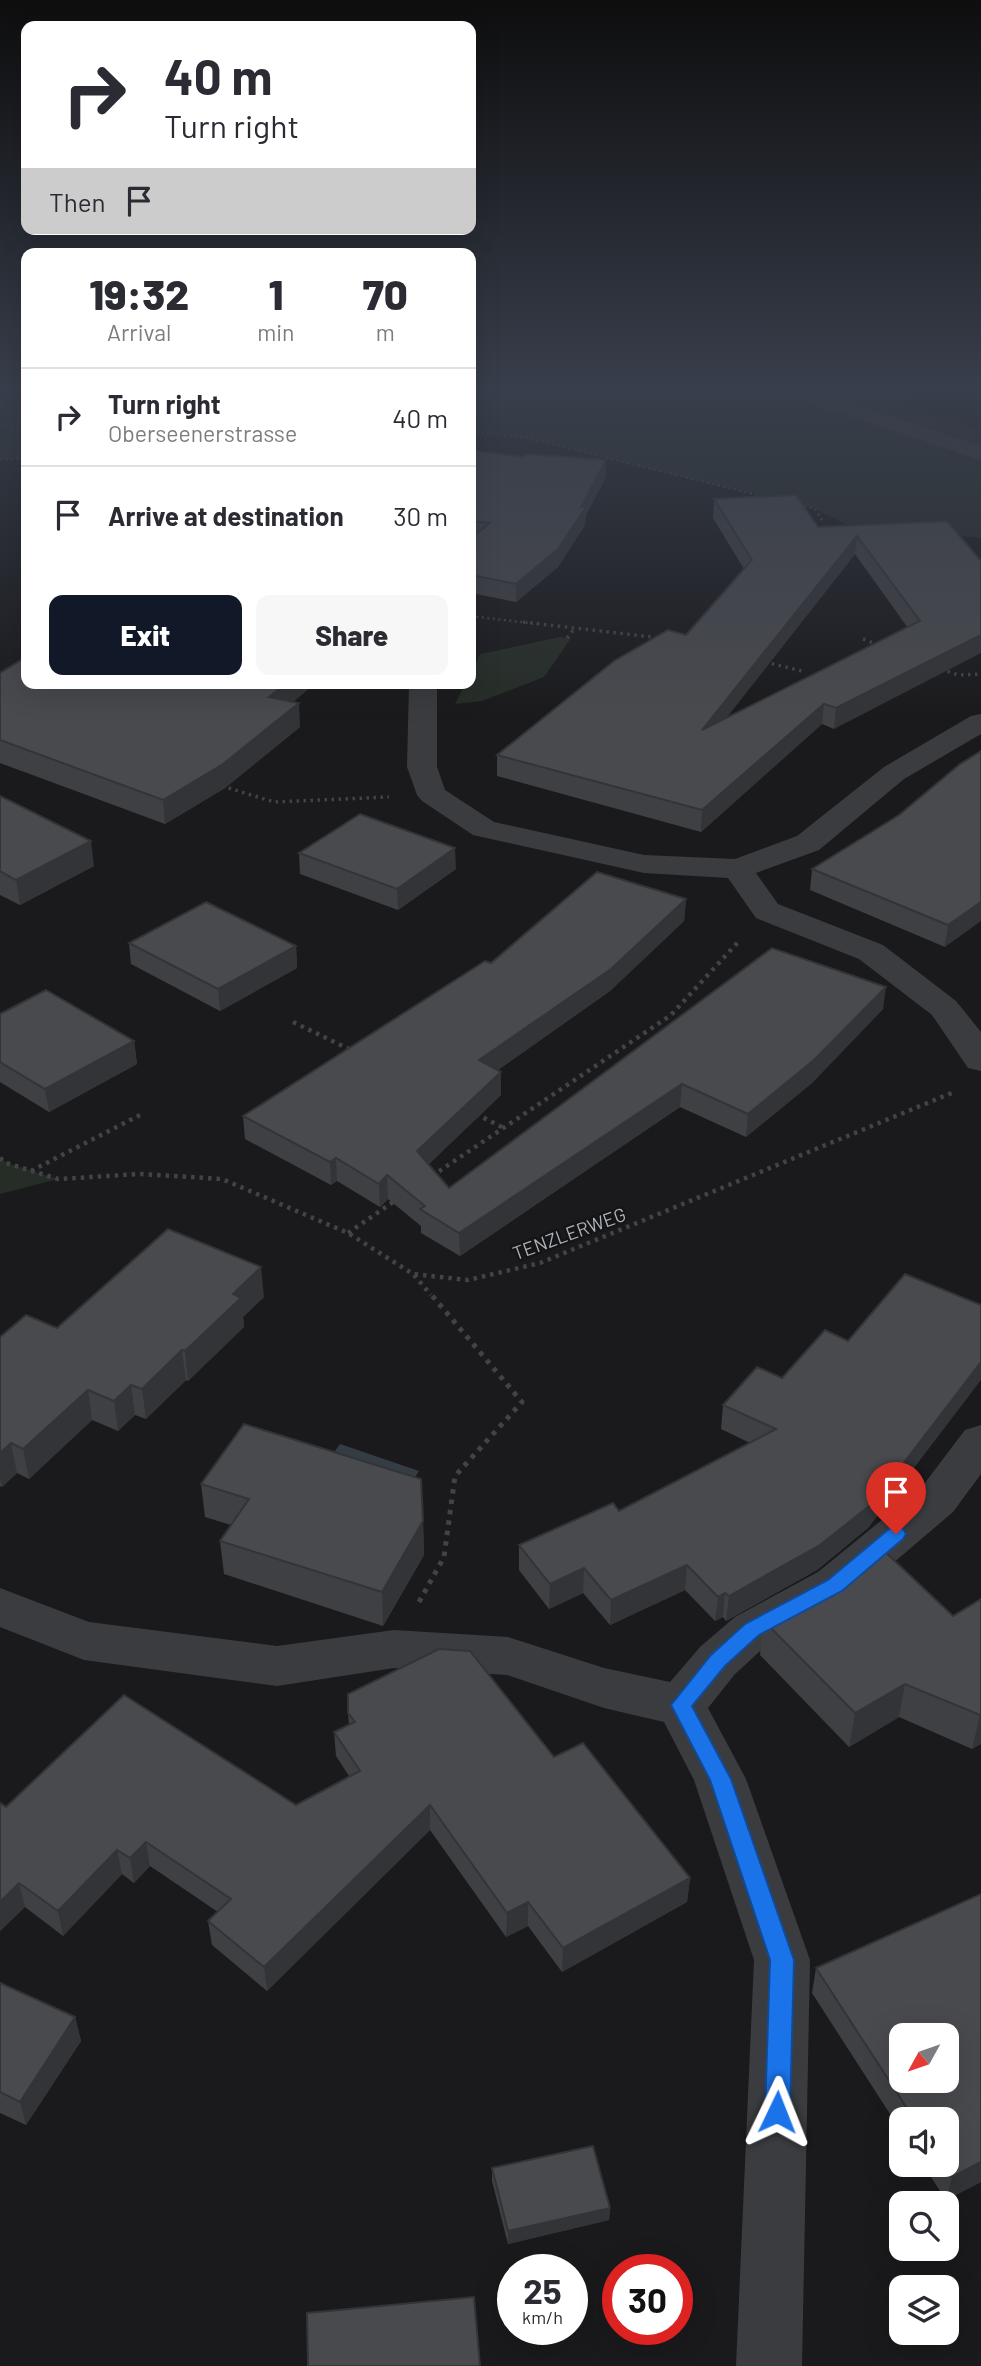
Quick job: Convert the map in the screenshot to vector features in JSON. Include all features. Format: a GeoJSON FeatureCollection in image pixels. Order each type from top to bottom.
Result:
{"type":"FeatureCollection","features":[{"type":"Feature","properties":{"kind":"street"},"geometry":{"type":"LineString","coordinates":[[423,689],[422,767],[432,795],[484,829],[644,864],[738,869],[808,844],[894,773],[981,722]]}},
{"type":"Feature","properties":{"kind":"street"},"geometry":{"type":"LineString","coordinates":[[738,869],[767,911],[871,952],[944,1008],[981,1060]]}},
{"type":"Feature","properties":{"kind":"street"},"geometry":{"type":"LineString","coordinates":[[681,1705],[718,1660],[752,1630],[835,1585],[937,1500],[981,1441]]}},
{"type":"Feature","properties":{"kind":"street"},"geometry":{"type":"LineString","coordinates":[[0,1607],[84,1641],[276,1666],[394,1649],[508,1656],[604,1688],[681,1705],[720,1779],[782,1960],[769,2366]]}},
{"type":"Feature","properties":{"kind":"path"},"geometry":{"type":"LineString","coordinates":[[788,503],[815,509],[822,520]]}},
{"type":"Feature","properties":{"kind":"path"},"geometry":{"type":"LineString","coordinates":[[476,617],[668,639]]}},
{"type":"Feature","properties":{"kind":"path"},"geometry":{"type":"LineString","coordinates":[[567,638],[575,628]]}},
{"type":"Feature","properties":{"kind":"path"},"geometry":{"type":"LineString","coordinates":[[863,639],[887,648]]}},
{"type":"Feature","properties":{"kind":"path"},"geometry":{"type":"LineString","coordinates":[[762,661],[802,671]]}},
{"type":"Feature","properties":{"kind":"path"},"geometry":{"type":"LineString","coordinates":[[934,666],[958,675],[981,674]]}},
{"type":"Feature","properties":{"kind":"path"},"geometry":{"type":"LineString","coordinates":[[211,783],[274,802],[432,795]]}},
{"type":"Feature","properties":{"kind":"path"},"geometry":{"type":"LineString","coordinates":[[426,1180],[671,1015],[767,911]]}},
{"type":"Feature","properties":{"kind":"path"},"geometry":{"type":"LineString","coordinates":[[293,1022],[364,1057]]}},
{"type":"Feature","properties":{"kind":"path","name":"TENZLERWEG"},"geometry":{"type":"LineString","coordinates":[[0,1158],[58,1179],[141,1174],[222,1179],[348,1233],[412,1274],[468,1280],[540,1264],[956,1092]]}},
{"type":"Feature","properties":{"kind":"path"},"geometry":{"type":"LineString","coordinates":[[469,1110],[504,1128]]}},
{"type":"Feature","properties":{"kind":"path"},"geometry":{"type":"LineString","coordinates":[[31,1171],[142,1114]]}},
{"type":"Feature","properties":{"kind":"path"},"geometry":{"type":"LineString","coordinates":[[348,1233],[404,1195]]}},
{"type":"Feature","properties":{"kind":"path"},"geometry":{"type":"LineString","coordinates":[[412,1274],[522,1402],[455,1476],[444,1557],[430,1581]]}},
{"type":"Feature","properties":{"kind":"shaded area"},"geometry":{"type":"Polygon","coordinates":[[[771,498],[981,498],[981,538],[846,524],[815,509],[771,498]]]}},
{"type":"Feature","properties":{"kind":"shaded area"},"geometry":{"type":"Polygon","coordinates":[[[560,637],[571,638],[544,677],[482,701],[455,704],[462,689],[476,689],[476,663],[480,654],[560,637]]]}},
{"type":"Feature","properties":{"kind":"shaded area"},"geometry":{"type":"Polygon","coordinates":[[[0,1158],[7,1163],[58,1179],[0,1194],[0,1158]]]}},
{"type":"Feature","properties":{"kind":"shaded area"},"geometry":{"type":"Polygon","coordinates":[[[340,1444],[419,1471],[407,1489],[327,1462],[340,1444]]]}},
{"type":"Feature","properties":{"kind":"building"},"geometry":{"type":"Polygon","coordinates":[[[476,498],[586,498],[581,507],[586,507],[558,549],[516,584],[476,576],[476,534],[490,523],[476,522],[476,498]]]}},
{"type":"Feature","properties":{"kind":"building"},"geometry":{"type":"Polygon","coordinates":[[[798,498],[818,527],[947,521],[981,561],[981,635],[836,708],[824,704],[702,810],[497,755],[614,661],[668,630],[686,635],[752,560],[714,499],[798,498]],[[857,536],[702,730],[920,621],[857,536]]]}},
{"type":"Feature","properties":{"kind":"building"},"geometry":{"type":"Polygon","coordinates":[[[21,660],[21,689],[279,689],[269,697],[299,703],[223,764],[163,800],[0,740],[0,673],[21,660]]]}},
{"type":"Feature","properties":{"kind":"building"},"geometry":{"type":"Polygon","coordinates":[[[981,751],[981,902],[948,925],[812,869],[899,815],[960,764],[981,751]]]}},
{"type":"Feature","properties":{"kind":"building"},"geometry":{"type":"Polygon","coordinates":[[[0,796],[91,841],[16,880],[0,871],[0,796]]]}},
{"type":"Feature","properties":{"kind":"building"},"geometry":{"type":"Polygon","coordinates":[[[360,814],[455,848],[397,889],[299,853],[360,814]]]}},
{"type":"Feature","properties":{"kind":"building"},"geometry":{"type":"Polygon","coordinates":[[[597,872],[686,899],[611,969],[479,1060],[501,1072],[417,1151],[449,1188],[772,948],[886,987],[814,1060],[748,1114],[682,1084],[459,1233],[420,1209],[425,1206],[387,1175],[379,1184],[336,1158],[330,1162],[243,1116],[485,961],[491,963],[597,872]]]}},
{"type":"Feature","properties":{"kind":"building"},"geometry":{"type":"Polygon","coordinates":[[[206,902],[296,946],[218,989],[129,943],[206,902]]]}},
{"type":"Feature","properties":{"kind":"building"},"geometry":{"type":"Polygon","coordinates":[[[46,990],[134,1041],[45,1089],[0,1062],[0,1014],[46,990]]]}},
{"type":"Feature","properties":{"kind":"building"},"geometry":{"type":"Polygon","coordinates":[[[168,1229],[261,1267],[233,1294],[241,1298],[142,1389],[131,1385],[114,1401],[88,1390],[23,1449],[11,1443],[0,1453],[0,1337],[26,1315],[57,1328],[168,1229]]]}},
{"type":"Feature","properties":{"kind":"building"},"geometry":{"type":"Polygon","coordinates":[[[905,1274],[981,1305],[981,1362],[873,1503],[820,1545],[729,1596],[725,1593],[718,1597],[687,1565],[611,1600],[584,1568],[550,1584],[519,1545],[613,1503],[619,1511],[776,1429],[723,1405],[757,1367],[782,1378],[825,1330],[848,1341],[905,1274]]]}},
{"type":"Feature","properties":{"kind":"building"},"geometry":{"type":"Polygon","coordinates":[[[244,1424],[421,1479],[423,1521],[382,1592],[220,1541],[249,1499],[201,1484],[244,1424]]]}},
{"type":"Feature","properties":{"kind":"building"},"geometry":{"type":"Polygon","coordinates":[[[881,1548],[953,1616],[981,1599],[981,1715],[905,1684],[855,1713],[764,1621],[775,1611],[858,1567],[881,1548]]]}},
{"type":"Feature","properties":{"kind":"building"},"geometry":{"type":"Polygon","coordinates":[[[439,1649],[470,1651],[554,1757],[583,1743],[690,1878],[563,1948],[528,1902],[507,1913],[430,1805],[264,1967],[208,1921],[231,1899],[146,1842],[130,1858],[117,1850],[58,1911],[19,1883],[0,1902],[0,1803],[6,1807],[124,1695],[296,1805],[360,1771],[334,1732],[355,1722],[348,1713],[348,1694],[439,1649]]]}},
{"type":"Feature","properties":{"kind":"building"},"geometry":{"type":"Polygon","coordinates":[[[981,1894],[981,2162],[959,2173],[959,2107],[906,2107],[897,2093],[959,2093],[959,2023],[889,2023],[889,2080],[816,1968],[981,1894]]]}},
{"type":"Feature","properties":{"kind":"building"},"geometry":{"type":"Polygon","coordinates":[[[0,1983],[75,2017],[20,2102],[0,2092],[0,1983]]]}},
{"type":"Feature","properties":{"kind":"building"},"geometry":{"type":"Polygon","coordinates":[[[593,2146],[610,2208],[508,2231],[492,2168],[593,2146]]]}},
{"type":"Feature","properties":{"kind":"building"},"geometry":{"type":"Polygon","coordinates":[[[474,2297],[480,2366],[308,2366],[307,2313],[474,2297]]]}},
{"type":"Feature","properties":{"kind":"route"},"geometry":{"type":"LineString","coordinates":[[777,2112],[782,1960],[720,1779],[681,1705],[718,1660],[752,1630],[835,1585],[896,1534]]}}]}
